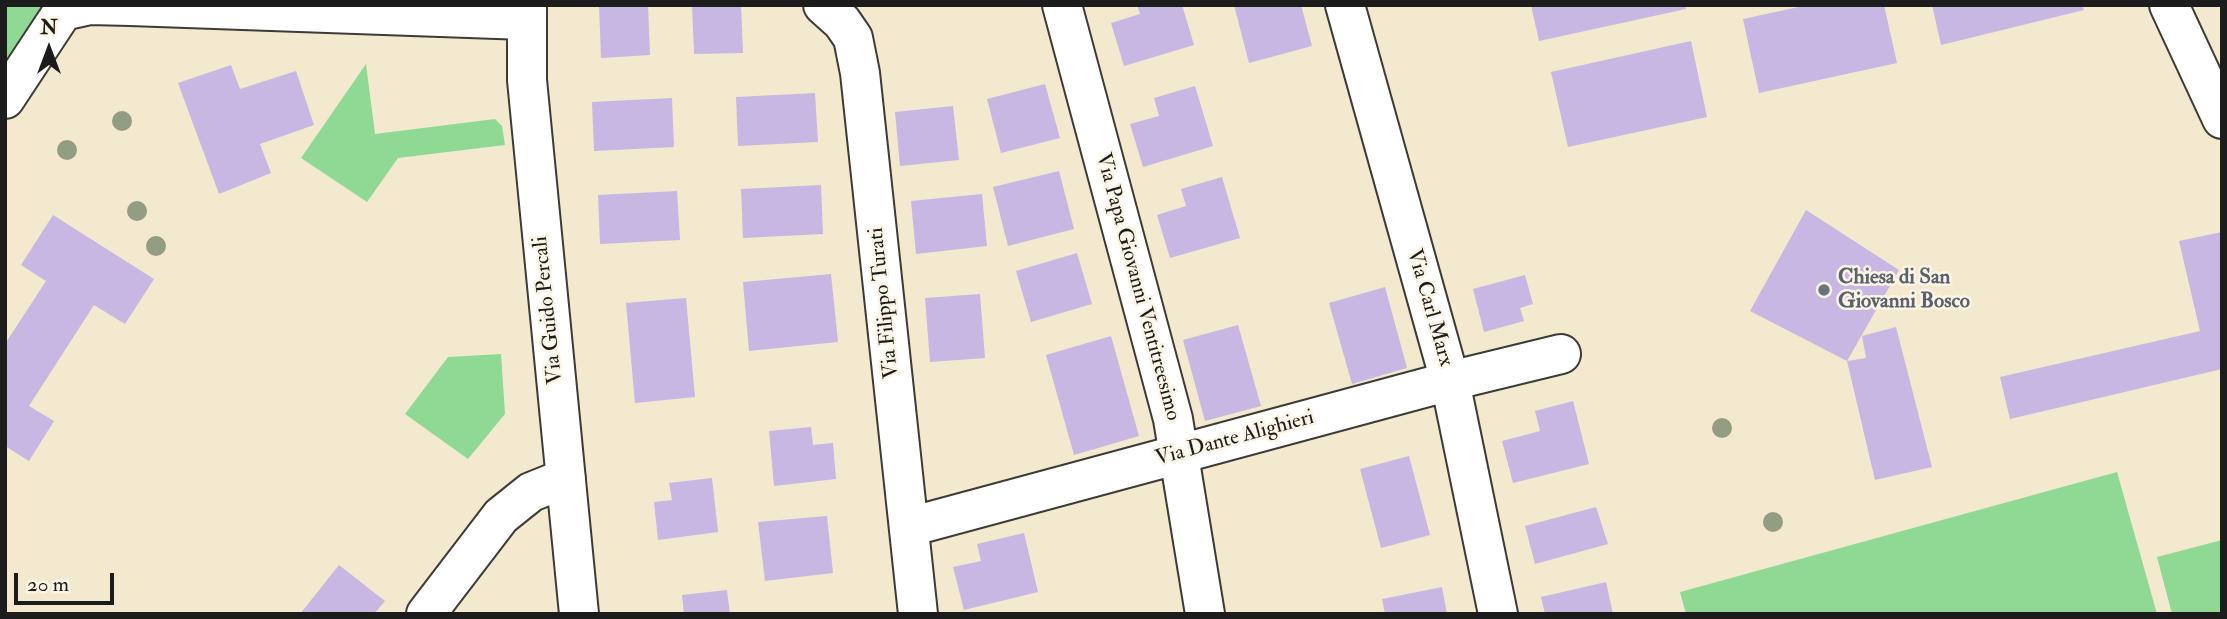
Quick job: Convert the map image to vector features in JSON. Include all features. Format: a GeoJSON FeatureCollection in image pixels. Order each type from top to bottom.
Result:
{"type":"FeatureCollection","features":[{"type":"Feature","properties":{"kind":"street"},"geometry":{"type":"LineString","coordinates":[[5,99],[65,8],[90,5],[526,13]]}},
{"type":"Feature","properties":{"kind":"street","name":"Via Filippo Turati"},"geometry":{"type":"LineString","coordinates":[[823,5],[842,22],[853,38],[860,73],[918,614]]}},
{"type":"Feature","properties":{"kind":"street","name":"Via Papa Giovanni Ventitreesimo"},"geometry":{"type":"LineString","coordinates":[[1062,5],[1172,419],[1205,614]]}},
{"type":"Feature","properties":{"kind":"street","name":"Via Carl Marx"},"geometry":{"type":"LineString","coordinates":[[1345,5],[1450,381],[1498,614]]}},
{"type":"Feature","properties":{"kind":"street"},"geometry":{"type":"LineString","coordinates":[[2169,5],[2222,119]]}},
{"type":"Feature","properties":{"kind":"street","name":"Via Guido Percali"},"geometry":{"type":"LineString","coordinates":[[526,13],[527,80],[579,614]]}},
{"type":"Feature","properties":{"kind":"street","name":"Via Dante Alighieri"},"geometry":{"type":"LineString","coordinates":[[909,527],[1450,381],[1561,354]]}},
{"type":"Feature","properties":{"kind":"street"},"geometry":{"type":"LineString","coordinates":[[426,614],[501,516],[531,492],[566,478]]}},
{"type":"Feature","properties":{"kind":"green space"},"geometry":{"type":"Polygon","coordinates":[[[5,5],[46,5],[5,67],[5,5]]]}},
{"type":"Feature","properties":{"kind":"green space"},"geometry":{"type":"Polygon","coordinates":[[[366,64],[375,134],[495,119],[502,126],[505,145],[398,158],[367,202],[301,158],[366,64]]]}},
{"type":"Feature","properties":{"kind":"green space"},"geometry":{"type":"Polygon","coordinates":[[[501,354],[505,414],[468,459],[405,414],[448,357],[501,354]]]}},
{"type":"Feature","properties":{"kind":"green space"},"geometry":{"type":"Polygon","coordinates":[[[2117,472],[2157,614],[1686,614],[1680,592],[2117,472]]]}},
{"type":"Feature","properties":{"kind":"green space"},"geometry":{"type":"Polygon","coordinates":[[[2222,540],[2222,614],[2172,614],[2157,557],[2222,540]]]}},
{"type":"Feature","properties":{"kind":"building"},"geometry":{"type":"Polygon","coordinates":[[[599,5],[648,5],[650,55],[601,58],[599,5]]]}},
{"type":"Feature","properties":{"kind":"building"},"geometry":{"type":"Polygon","coordinates":[[[692,5],[741,5],[743,53],[694,54],[692,5]]]}},
{"type":"Feature","properties":{"kind":"building"},"geometry":{"type":"Polygon","coordinates":[[[1137,5],[1182,5],[1194,45],[1124,66],[1111,23],[1140,14],[1137,5]]]}},
{"type":"Feature","properties":{"kind":"building"},"geometry":{"type":"Polygon","coordinates":[[[1234,5],[1301,5],[1312,46],[1249,63],[1234,5]]]}},
{"type":"Feature","properties":{"kind":"building"},"geometry":{"type":"Polygon","coordinates":[[[1531,5],[1685,5],[1686,9],[1539,41],[1531,5]]]}},
{"type":"Feature","properties":{"kind":"building"},"geometry":{"type":"Polygon","coordinates":[[[1808,5],[1884,5],[1897,63],[1759,93],[1743,19],[1808,5]]]}},
{"type":"Feature","properties":{"kind":"building"},"geometry":{"type":"Polygon","coordinates":[[[1932,5],[2082,5],[2084,10],[1941,45],[1932,5]]]}},
{"type":"Feature","properties":{"kind":"building"},"geometry":{"type":"Polygon","coordinates":[[[1691,41],[1707,117],[1568,147],[1551,72],[1691,41]]]}},
{"type":"Feature","properties":{"kind":"building"},"geometry":{"type":"Polygon","coordinates":[[[231,65],[240,89],[296,71],[314,125],[260,144],[271,173],[219,194],[178,83],[231,65]]]}},
{"type":"Feature","properties":{"kind":"building"},"geometry":{"type":"Polygon","coordinates":[[[1045,84],[1060,138],[1001,153],[987,99],[1045,84]]]}},
{"type":"Feature","properties":{"kind":"building"},"geometry":{"type":"Polygon","coordinates":[[[1195,86],[1213,146],[1143,167],[1130,124],[1159,116],[1154,98],[1195,86]]]}},
{"type":"Feature","properties":{"kind":"building"},"geometry":{"type":"Polygon","coordinates":[[[815,93],[818,142],[738,146],[736,97],[815,93]]]}},
{"type":"Feature","properties":{"kind":"building"},"geometry":{"type":"Polygon","coordinates":[[[672,98],[674,147],[594,151],[592,102],[672,98]]]}},
{"type":"Feature","properties":{"kind":"building"},"geometry":{"type":"Polygon","coordinates":[[[953,106],[959,160],[900,166],[895,112],[953,106]]]}},
{"type":"Feature","properties":{"kind":"building"},"geometry":{"type":"Polygon","coordinates":[[[1059,171],[1074,229],[1008,246],[993,187],[1059,171]]]}},
{"type":"Feature","properties":{"kind":"building"},"geometry":{"type":"Polygon","coordinates":[[[1222,177],[1240,238],[1170,258],[1157,215],[1186,206],[1181,189],[1222,177]]]}},
{"type":"Feature","properties":{"kind":"building"},"geometry":{"type":"Polygon","coordinates":[[[821,185],[823,234],[743,238],[741,189],[821,185]]]}},
{"type":"Feature","properties":{"kind":"building"},"geometry":{"type":"Polygon","coordinates":[[[677,191],[680,240],[600,244],[598,195],[677,191]]]}},
{"type":"Feature","properties":{"kind":"building"},"geometry":{"type":"Polygon","coordinates":[[[982,194],[987,246],[916,254],[911,201],[982,194]]]}},
{"type":"Feature","properties":{"kind":"building","name":"Chiesa di San Giovanni Bosco"},"geometry":{"type":"Polygon","coordinates":[[[1806,210],[1899,270],[1847,361],[1750,311],[1806,210]]]}},
{"type":"Feature","properties":{"kind":"building"},"geometry":{"type":"Polygon","coordinates":[[[53,215],[154,279],[125,324],[94,305],[29,406],[54,421],[29,461],[5,446],[5,344],[46,281],[21,265],[53,215]]]}},
{"type":"Feature","properties":{"kind":"building"},"geometry":{"type":"Polygon","coordinates":[[[2222,232],[2222,369],[2010,419],[2000,377],[2200,331],[2179,241],[2222,232]]]}},
{"type":"Feature","properties":{"kind":"building"},"geometry":{"type":"Polygon","coordinates":[[[1077,253],[1092,304],[1031,322],[1016,271],[1077,253]]]}},
{"type":"Feature","properties":{"kind":"building"},"geometry":{"type":"Polygon","coordinates":[[[831,274],[838,342],[749,351],[743,282],[831,274]]]}},
{"type":"Feature","properties":{"kind":"building"},"geometry":{"type":"Polygon","coordinates":[[[1525,275],[1533,304],[1520,308],[1524,321],[1484,332],[1473,289],[1525,275]]]}},
{"type":"Feature","properties":{"kind":"building"},"geometry":{"type":"Polygon","coordinates":[[[1385,287],[1407,368],[1352,384],[1329,303],[1385,287]]]}},
{"type":"Feature","properties":{"kind":"building"},"geometry":{"type":"Polygon","coordinates":[[[980,294],[985,358],[930,362],[925,298],[980,294]]]}},
{"type":"Feature","properties":{"kind":"building"},"geometry":{"type":"Polygon","coordinates":[[[686,298],[695,397],[635,403],[626,303],[686,298]]]}},
{"type":"Feature","properties":{"kind":"building"},"geometry":{"type":"Polygon","coordinates":[[[1238,325],[1261,406],[1205,421],[1183,340],[1238,325]]]}},
{"type":"Feature","properties":{"kind":"building"},"geometry":{"type":"Polygon","coordinates":[[[1896,327],[1932,467],[1875,480],[1847,361],[1866,358],[1862,336],[1896,327]]]}},
{"type":"Feature","properties":{"kind":"building"},"geometry":{"type":"Polygon","coordinates":[[[1111,336],[1139,436],[1074,455],[1046,355],[1111,336]]]}},
{"type":"Feature","properties":{"kind":"building"},"geometry":{"type":"Polygon","coordinates":[[[1573,401],[1589,464],[1513,483],[1502,441],[1540,431],[1535,411],[1573,401]]]}},
{"type":"Feature","properties":{"kind":"building"},"geometry":{"type":"Polygon","coordinates":[[[811,427],[813,445],[833,443],[836,479],[774,486],[769,431],[811,427]]]}},
{"type":"Feature","properties":{"kind":"building"},"geometry":{"type":"Polygon","coordinates":[[[1409,456],[1430,535],[1381,548],[1360,469],[1409,456]]]}},
{"type":"Feature","properties":{"kind":"building"},"geometry":{"type":"Polygon","coordinates":[[[712,478],[718,532],[658,540],[654,502],[672,500],[669,483],[712,478]]]}},
{"type":"Feature","properties":{"kind":"building"},"geometry":{"type":"Polygon","coordinates":[[[1596,507],[1608,544],[1535,564],[1525,526],[1596,507]]]}},
{"type":"Feature","properties":{"kind":"building"},"geometry":{"type":"Polygon","coordinates":[[[827,516],[833,573],[765,581],[758,522],[827,516]]]}},
{"type":"Feature","properties":{"kind":"building"},"geometry":{"type":"Polygon","coordinates":[[[1024,533],[1038,592],[964,610],[953,567],[981,561],[977,544],[1024,533]]]}},
{"type":"Feature","properties":{"kind":"building"},"geometry":{"type":"Polygon","coordinates":[[[339,565],[385,601],[374,614],[300,614],[339,565]]]}},
{"type":"Feature","properties":{"kind":"building"},"geometry":{"type":"Polygon","coordinates":[[[1606,582],[1613,614],[1545,614],[1541,597],[1606,582]]]}},
{"type":"Feature","properties":{"kind":"building"},"geometry":{"type":"Polygon","coordinates":[[[1442,587],[1447,614],[1385,614],[1382,599],[1442,587]]]}},
{"type":"Feature","properties":{"kind":"building"},"geometry":{"type":"Polygon","coordinates":[[[727,590],[730,614],[684,614],[682,595],[727,590]]]}},
{"type":"Feature","properties":{"kind":"place","name":"Chiesa di San Giovanni Bosco"},"geometry":{"type":"Point","coordinates":[1824,290]}}]}
